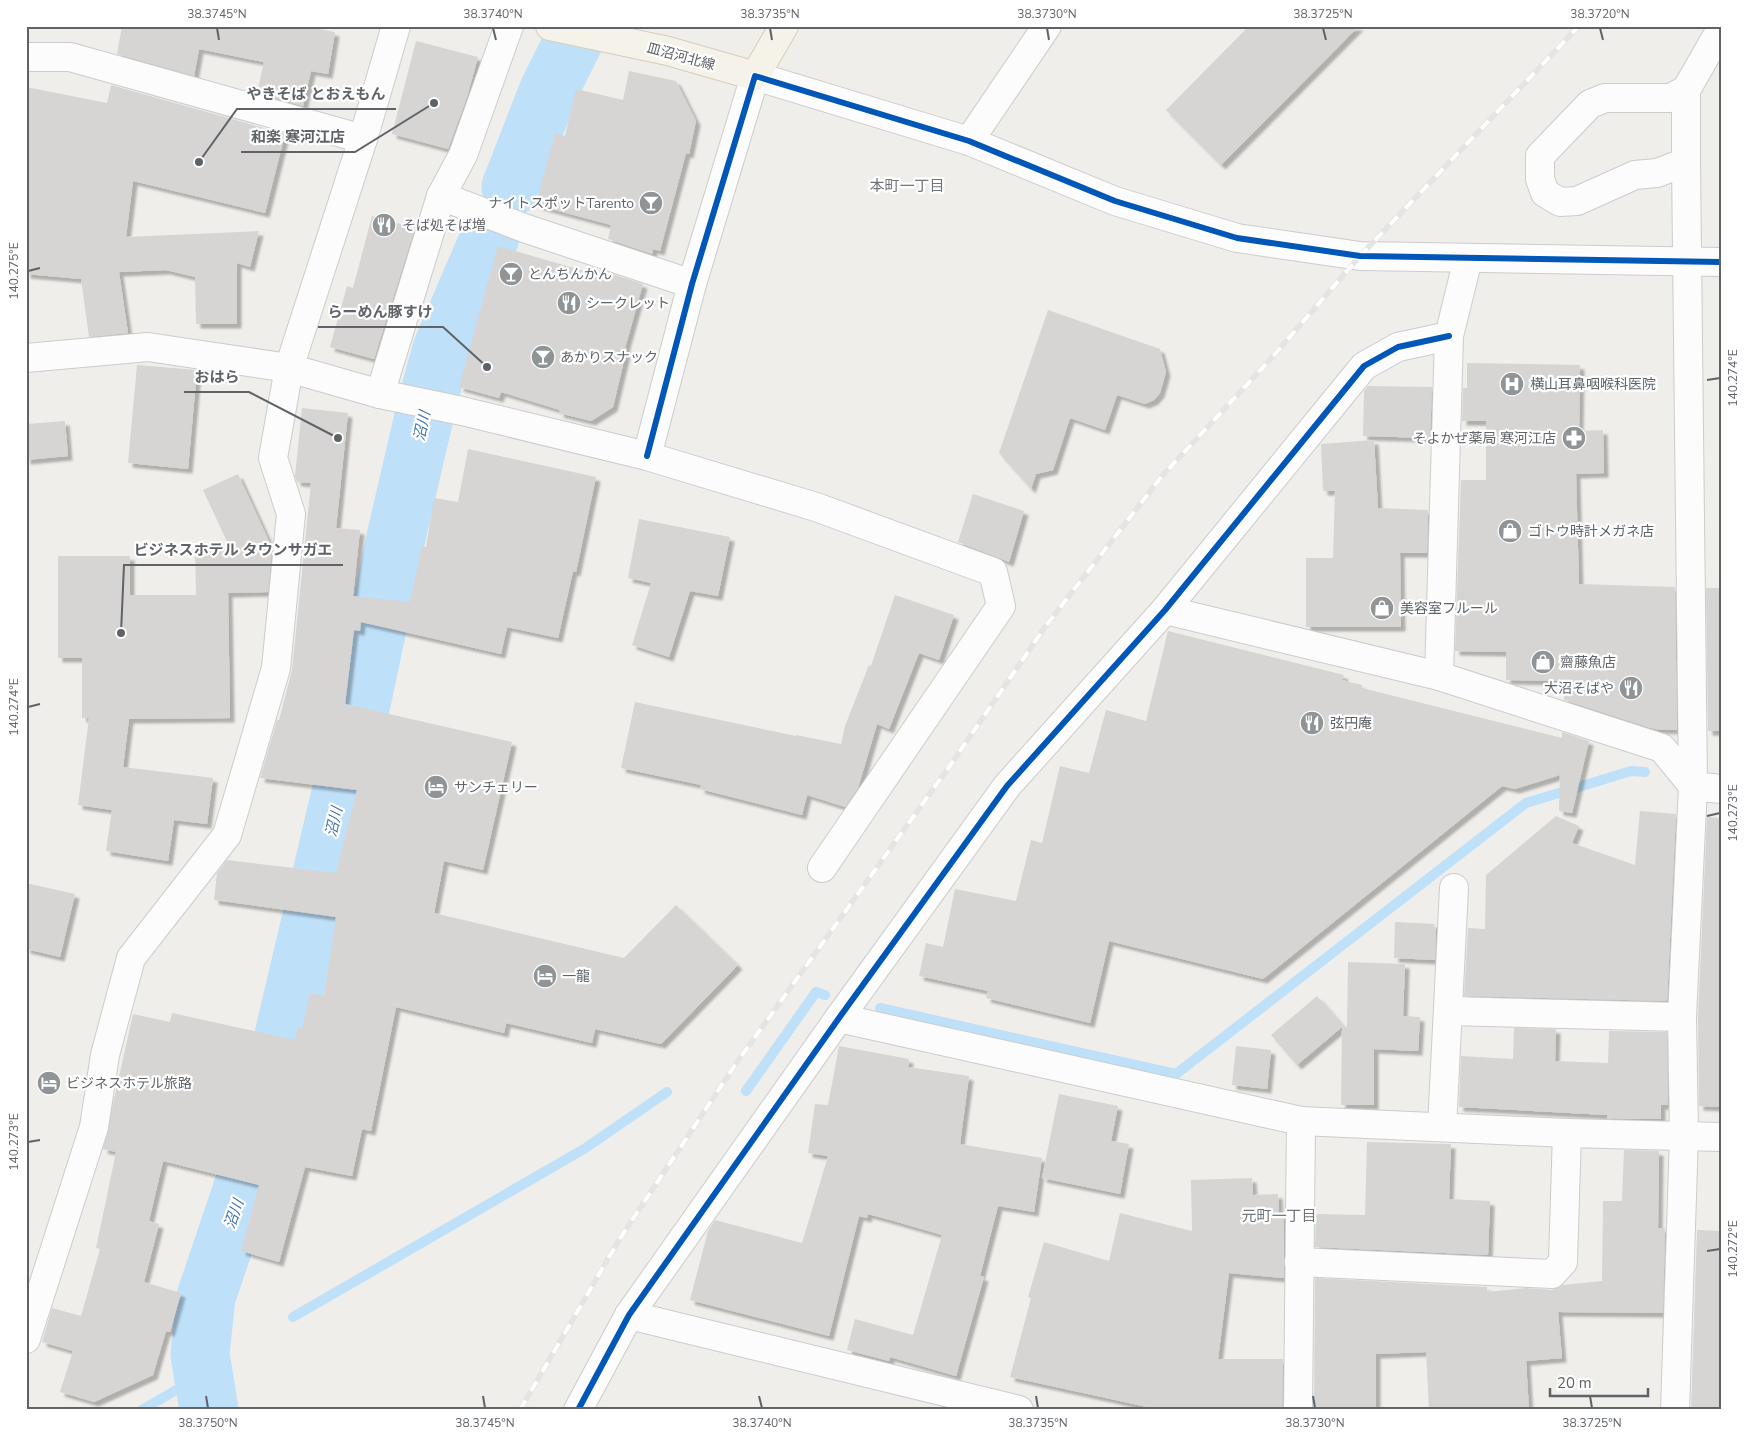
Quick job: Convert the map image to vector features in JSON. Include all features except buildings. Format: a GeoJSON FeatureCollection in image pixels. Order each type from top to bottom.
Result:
{"type":"FeatureCollection","features":[{"type":"Feature","properties":{"kind":"main road"},"geometry":{"type":"LineString","coordinates":[[755,76],[784,26]]}},
{"type":"Feature","properties":{"kind":"main road","name":"皿沼河北線"},"geometry":{"type":"LineString","coordinates":[[553,27],[668,51],[755,76]]}},
{"type":"Feature","properties":{"kind":"street"},"geometry":{"type":"LineString","coordinates":[[26,1339],[94,1127],[105,1055],[131,958],[228,835],[276,668],[291,514],[273,458],[290,368],[363,139],[396,26]]}},
{"type":"Feature","properties":{"kind":"street"},"geometry":{"type":"LineString","coordinates":[[393,397],[441,196],[463,155],[509,26]]}},
{"type":"Feature","properties":{"kind":"street"},"geometry":{"type":"LineString","coordinates":[[969,142],[1047,26]]}},
{"type":"Feature","properties":{"kind":"street"},"geometry":{"type":"LineString","coordinates":[[1675,1410],[1684,1135],[1682,1017],[1693,786],[1686,262],[1686,90],[1721,29]]}},
{"type":"Feature","properties":{"kind":"street"},"geometry":{"type":"LineString","coordinates":[[26,57],[70,57],[363,139]]}},
{"type":"Feature","properties":{"kind":"street"},"geometry":{"type":"LineString","coordinates":[[647,456],[692,284],[755,76],[969,142],[1115,201],[1237,238],[1360,256],[1721,262]]}},
{"type":"Feature","properties":{"kind":"street"},"geometry":{"type":"LineString","coordinates":[[1686,90],[1670,98],[1605,98],[1590,104],[1540,156],[1540,180],[1545,193],[1560,202],[1577,201],[1635,175],[1657,173],[1686,162]]}},
{"type":"Feature","properties":{"kind":"street"},"geometry":{"type":"LineString","coordinates":[[441,196],[524,228],[692,284]]}},
{"type":"Feature","properties":{"kind":"street"},"geometry":{"type":"LineString","coordinates":[[1440,676],[1449,336],[1468,259]]}},
{"type":"Feature","properties":{"kind":"street"},"geometry":{"type":"LineString","coordinates":[[578,1410],[629,1315],[839,1018],[1007,786],[1165,610],[1364,366],[1398,347],[1449,336]]}},
{"type":"Feature","properties":{"kind":"street"},"geometry":{"type":"LineString","coordinates":[[26,358],[148,347],[290,368],[393,397],[462,411],[647,456],[816,508],[993,572],[1001,606],[822,868]]}},
{"type":"Feature","properties":{"kind":"street"},"geometry":{"type":"LineString","coordinates":[[1165,610],[1440,676],[1662,748],[1693,786],[1721,790]]}},
{"type":"Feature","properties":{"kind":"street"},"geometry":{"type":"LineString","coordinates":[[1442,1127],[1454,888]]}},
{"type":"Feature","properties":{"kind":"street"},"geometry":{"type":"LineString","coordinates":[[1448,1011],[1682,1017]]}},
{"type":"Feature","properties":{"kind":"street"},"geometry":{"type":"LineString","coordinates":[[839,1018],[1301,1121],[1567,1133],[1721,1137]]}},
{"type":"Feature","properties":{"kind":"street"},"geometry":{"type":"LineString","coordinates":[[1298,1410],[1301,1121]]}},
{"type":"Feature","properties":{"kind":"street"},"geometry":{"type":"LineString","coordinates":[[1299,1262],[1552,1274],[1563,1262],[1567,1133]]}},
{"type":"Feature","properties":{"kind":"street"},"geometry":{"type":"LineString","coordinates":[[629,1315],[1019,1410]]}},
{"type":"Feature","properties":{"kind":"waterway","name":"沼川"},"geometry":{"type":"LineString","coordinates":[[511,187],[549,90],[581,26]]}},
{"type":"Feature","properties":{"kind":"waterway","name":"沼川"},"geometry":{"type":"LineString","coordinates":[[209,1410],[200,1354],[206,1297],[246,1179],[278,1061],[353,742],[397,533],[427,404],[442,349],[490,237]]}},
{"type":"Feature","properties":{"kind":"waterway"},"geometry":{"type":"LineString","coordinates":[[880,1008],[1176,1074],[1526,803],[1631,771],[1645,772]]}},
{"type":"Feature","properties":{"kind":"waterway"},"geometry":{"type":"LineString","coordinates":[[746,1091],[816,992],[825,995]]}},
{"type":"Feature","properties":{"kind":"waterway"},"geometry":{"type":"LineString","coordinates":[[293,1317],[584,1149],[667,1092]]}},
{"type":"Feature","properties":{"kind":"waterway"},"geometry":{"type":"LineString","coordinates":[[142,1410],[183,1386]]}},
{"type":"Feature","properties":{"kind":"railway"},"geometry":{"type":"LineString","coordinates":[[520,1410],[619,1240],[735,1065],[949,767],[1045,627],[1162,476],[1268,362],[1360,256],[1579,26]]}},
{"type":"Feature","properties":{"kind":"cycle path"},"geometry":{"type":"LineString","coordinates":[[647,456],[692,284],[755,76],[969,141],[1115,201],[1237,238],[1360,256],[1721,262]]}},
{"type":"Feature","properties":{"kind":"cycle path"},"geometry":{"type":"LineString","coordinates":[[578,1410],[629,1315],[839,1018],[1007,786],[1165,610],[1364,366],[1398,347],[1449,336]]}},
{"type":"Feature","properties":{"kind":"place","name":"和楽 寒河江店"},"geometry":{"type":"Point","coordinates":[434,103]}},
{"type":"Feature","properties":{"kind":"place","name":"やきそば とおえもん"},"geometry":{"type":"Point","coordinates":[199,162]}},
{"type":"Feature","properties":{"kind":"place","name":"ナイトスポットTarento"},"geometry":{"type":"Point","coordinates":[651,203]}},
{"type":"Feature","properties":{"kind":"place","name":"そば処そば増"},"geometry":{"type":"Point","coordinates":[384,225]}},
{"type":"Feature","properties":{"kind":"place","name":"とんちんかん"},"geometry":{"type":"Point","coordinates":[511,274]}},
{"type":"Feature","properties":{"kind":"place","name":"シークレット"},"geometry":{"type":"Point","coordinates":[569,303]}},
{"type":"Feature","properties":{"kind":"place","name":"あかりスナック"},"geometry":{"type":"Point","coordinates":[543,357]}},
{"type":"Feature","properties":{"kind":"place","name":"らーめん豚すけ"},"geometry":{"type":"Point","coordinates":[487,367]}},
{"type":"Feature","properties":{"kind":"place","name":"横山耳鼻咽喉科医院"},"geometry":{"type":"Point","coordinates":[1512,384]}},
{"type":"Feature","properties":{"kind":"place","name":"おはら"},"geometry":{"type":"Point","coordinates":[338,438]}},
{"type":"Feature","properties":{"kind":"place","name":"そよかぜ薬局 寒河江店"},"geometry":{"type":"Point","coordinates":[1574,438]}},
{"type":"Feature","properties":{"kind":"place","name":"ゴトウ時計メガネ店"},"geometry":{"type":"Point","coordinates":[1510,531]}},
{"type":"Feature","properties":{"kind":"place","name":"美容室フルール"},"geometry":{"type":"Point","coordinates":[1382,608]}},
{"type":"Feature","properties":{"kind":"place","name":"ビジネスホテル タウンサガエ"},"geometry":{"type":"Point","coordinates":[121,633]}},
{"type":"Feature","properties":{"kind":"place","name":"齋藤魚店"},"geometry":{"type":"Point","coordinates":[1543,662]}},
{"type":"Feature","properties":{"kind":"place","name":"大沼そばや"},"geometry":{"type":"Point","coordinates":[1631,688]}},
{"type":"Feature","properties":{"kind":"place","name":"弦円庵"},"geometry":{"type":"Point","coordinates":[1312,723]}},
{"type":"Feature","properties":{"kind":"place","name":"サンチェリー"},"geometry":{"type":"Point","coordinates":[436,787]}},
{"type":"Feature","properties":{"kind":"place","name":"一龍"},"geometry":{"type":"Point","coordinates":[545,976]}},
{"type":"Feature","properties":{"kind":"place","name":"ビジネスホテル旅路"},"geometry":{"type":"Point","coordinates":[49,1083]}},
{"type":"Feature","properties":{"kind":"district","name":"本町一丁目"},"geometry":{"type":"Point","coordinates":[907,186]}},
{"type":"Feature","properties":{"kind":"district","name":"元町一丁目"},"geometry":{"type":"Point","coordinates":[1279,1216]}}]}
